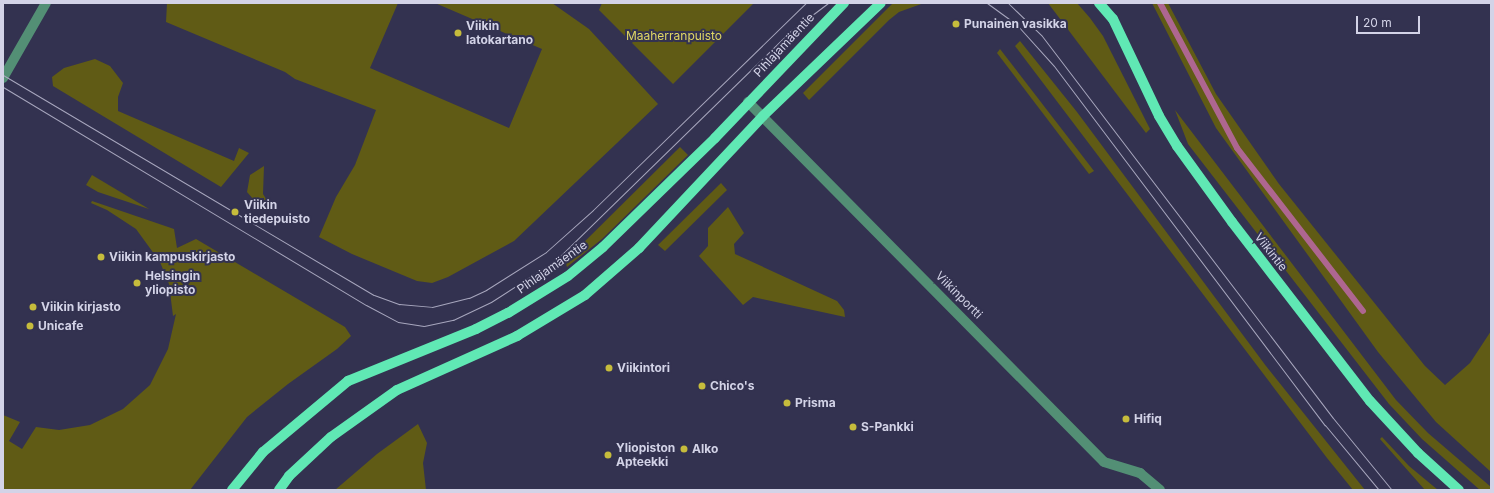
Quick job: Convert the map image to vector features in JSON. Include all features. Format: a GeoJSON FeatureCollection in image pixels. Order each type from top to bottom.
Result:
{"type":"FeatureCollection","features":[{"type":"Feature","properties":{"kind":"main road","name":"Pihlajamäentie"},"geometry":{"type":"LineString","coordinates":[[232,490],[263,452],[348,381],[476,329],[508,313],[568,276],[603,247],[715,138],[844,3]]}},
{"type":"Feature","properties":{"kind":"main road"},"geometry":{"type":"LineString","coordinates":[[279,490],[289,476],[330,437],[397,390],[517,336],[585,295],[639,248],[763,116],[881,3]]}},
{"type":"Feature","properties":{"kind":"main road","name":"Viikintie"},"geometry":{"type":"LineString","coordinates":[[1099,3],[1116,25],[1160,116],[1177,146],[1232,222],[1370,401],[1418,453],[1459,490]]}},
{"type":"Feature","properties":{"kind":"street"},"geometry":{"type":"LineString","coordinates":[[3,78],[46,3]]}},
{"type":"Feature","properties":{"kind":"street","name":"Viikinportti"},"geometry":{"type":"LineString","coordinates":[[748,102],[1104,462],[1140,473],[1160,490]]}},
{"type":"Feature","properties":{"kind":"green space"},"geometry":{"type":"Polygon","coordinates":[[[167,3],[398,3],[370,68],[509,128],[542,49],[435,3],[552,3],[589,29],[658,104],[514,241],[448,277],[432,283],[417,281],[352,254],[319,237],[336,197],[355,165],[376,110],[295,79],[285,72],[166,22],[167,3]]]}},
{"type":"Feature","properties":{"kind":"green space","name":"Maaherranpuisto"},"geometry":{"type":"Polygon","coordinates":[[[602,3],[754,3],[673,84],[599,10],[602,3]]]}},
{"type":"Feature","properties":{"kind":"green space"},"geometry":{"type":"Polygon","coordinates":[[[893,3],[924,3],[899,12],[889,20],[809,100],[803,93],[893,3]]]}},
{"type":"Feature","properties":{"kind":"green space"},"geometry":{"type":"Polygon","coordinates":[[[1048,3],[1077,3],[1090,18],[1103,36],[1150,129],[1146,133],[1048,3]]]}},
{"type":"Feature","properties":{"kind":"green space"},"geometry":{"type":"Polygon","coordinates":[[[1152,3],[1168,3],[1216,94],[1279,184],[1425,366],[1445,385],[1470,363],[1491,331],[1491,472],[1436,422],[1378,352],[1216,128],[1152,3]]]}},
{"type":"Feature","properties":{"kind":"green space"},"geometry":{"type":"Polygon","coordinates":[[[1020,41],[1077,112],[1266,366],[1365,490],[1353,490],[1327,458],[1015,46],[1020,41]]]}},
{"type":"Feature","properties":{"kind":"green space"},"geometry":{"type":"Polygon","coordinates":[[[1000,49],[1094,171],[1089,174],[997,53],[1000,49]]]}},
{"type":"Feature","properties":{"kind":"green space"},"geometry":{"type":"Polygon","coordinates":[[[95,59],[110,66],[123,83],[118,97],[118,111],[234,161],[239,148],[249,153],[221,187],[53,86],[52,77],[64,68],[95,59]]]}},
{"type":"Feature","properties":{"kind":"green space"},"geometry":{"type":"Polygon","coordinates":[[[1175,110],[1396,400],[1428,433],[1491,487],[1491,490],[1480,490],[1422,439],[1389,404],[1188,144],[1175,110]]]}},
{"type":"Feature","properties":{"kind":"green space"},"geometry":{"type":"Polygon","coordinates":[[[680,147],[688,155],[602,239],[567,267],[565,261],[680,147]]]}},
{"type":"Feature","properties":{"kind":"green space"},"geometry":{"type":"Polygon","coordinates":[[[264,166],[263,194],[274,211],[254,200],[247,192],[250,175],[264,166]]]}},
{"type":"Feature","properties":{"kind":"green space"},"geometry":{"type":"Polygon","coordinates":[[[92,175],[149,209],[98,192],[86,185],[92,175]]]}},
{"type":"Feature","properties":{"kind":"green space"},"geometry":{"type":"Polygon","coordinates":[[[721,183],[727,190],[665,251],[658,245],[721,183]]]}},
{"type":"Feature","properties":{"kind":"green space"},"geometry":{"type":"Polygon","coordinates":[[[92,201],[174,229],[177,248],[196,239],[345,327],[351,336],[337,349],[288,384],[247,417],[190,490],[3,490],[3,415],[20,422],[9,441],[22,449],[36,427],[59,430],[90,425],[123,409],[150,385],[168,349],[176,314],[173,316],[169,284],[160,262],[136,229],[107,210],[91,203],[92,201]]]}},
{"type":"Feature","properties":{"kind":"green space"},"geometry":{"type":"Polygon","coordinates":[[[728,207],[744,233],[734,244],[735,254],[837,301],[844,310],[845,317],[753,297],[743,305],[699,256],[708,246],[708,228],[728,207]]]}},
{"type":"Feature","properties":{"kind":"green space"},"geometry":{"type":"Polygon","coordinates":[[[418,424],[427,443],[423,463],[426,490],[335,490],[377,454],[418,424]]]}},
{"type":"Feature","properties":{"kind":"green space"},"geometry":{"type":"Polygon","coordinates":[[[1382,437],[1409,466],[1438,490],[1425,490],[1380,439],[1382,437]]]}},
{"type":"Feature","properties":{"kind":"waterway"},"geometry":{"type":"LineString","coordinates":[[1160,3],[1237,148],[1363,311]]}},
{"type":"Feature","properties":{"kind":"tram line"},"geometry":{"type":"LineString","coordinates":[[3,75],[374,295],[399,304],[432,307],[469,298],[486,290],[546,252],[593,210],[806,3]]}},
{"type":"Feature","properties":{"kind":"tram line"},"geometry":{"type":"LineString","coordinates":[[3,87],[366,305],[398,322],[424,326],[453,320],[491,302],[556,260],[791,31],[828,3]]}},
{"type":"Feature","properties":{"kind":"tram line"},"geometry":{"type":"LineString","coordinates":[[987,3],[1017,25],[1054,66],[1325,425],[1379,490]]}},
{"type":"Feature","properties":{"kind":"tram line"},"geometry":{"type":"LineString","coordinates":[[1008,3],[1042,36],[1333,418],[1392,490]]}},
{"type":"Feature","properties":{"kind":"place","name":"Punainen vasikka"},"geometry":{"type":"Point","coordinates":[956,24]}},
{"type":"Feature","properties":{"kind":"place","name":"Viikin latokartano"},"geometry":{"type":"Point","coordinates":[458,33]}},
{"type":"Feature","properties":{"kind":"place","name":"Viikin tiedepuisto"},"geometry":{"type":"Point","coordinates":[235,212]}},
{"type":"Feature","properties":{"kind":"place","name":"Viikin kampuskirjasto"},"geometry":{"type":"Point","coordinates":[101,257]}},
{"type":"Feature","properties":{"kind":"place","name":"Helsingin yliopisto"},"geometry":{"type":"Point","coordinates":[137,283]}},
{"type":"Feature","properties":{"kind":"place","name":"Viikin kirjasto"},"geometry":{"type":"Point","coordinates":[33,307]}},
{"type":"Feature","properties":{"kind":"place","name":"Unicafe"},"geometry":{"type":"Point","coordinates":[30,326]}},
{"type":"Feature","properties":{"kind":"place","name":"Viikintori"},"geometry":{"type":"Point","coordinates":[609,368]}},
{"type":"Feature","properties":{"kind":"place","name":"Chico's"},"geometry":{"type":"Point","coordinates":[702,386]}},
{"type":"Feature","properties":{"kind":"place","name":"Prisma"},"geometry":{"type":"Point","coordinates":[787,403]}},
{"type":"Feature","properties":{"kind":"place","name":"Hifiq"},"geometry":{"type":"Point","coordinates":[1126,419]}},
{"type":"Feature","properties":{"kind":"place","name":"S-Pankki"},"geometry":{"type":"Point","coordinates":[853,427]}},
{"type":"Feature","properties":{"kind":"place","name":"Alko"},"geometry":{"type":"Point","coordinates":[684,449]}},
{"type":"Feature","properties":{"kind":"place","name":"Yliopiston Apteekki"},"geometry":{"type":"Point","coordinates":[608,455]}}]}
